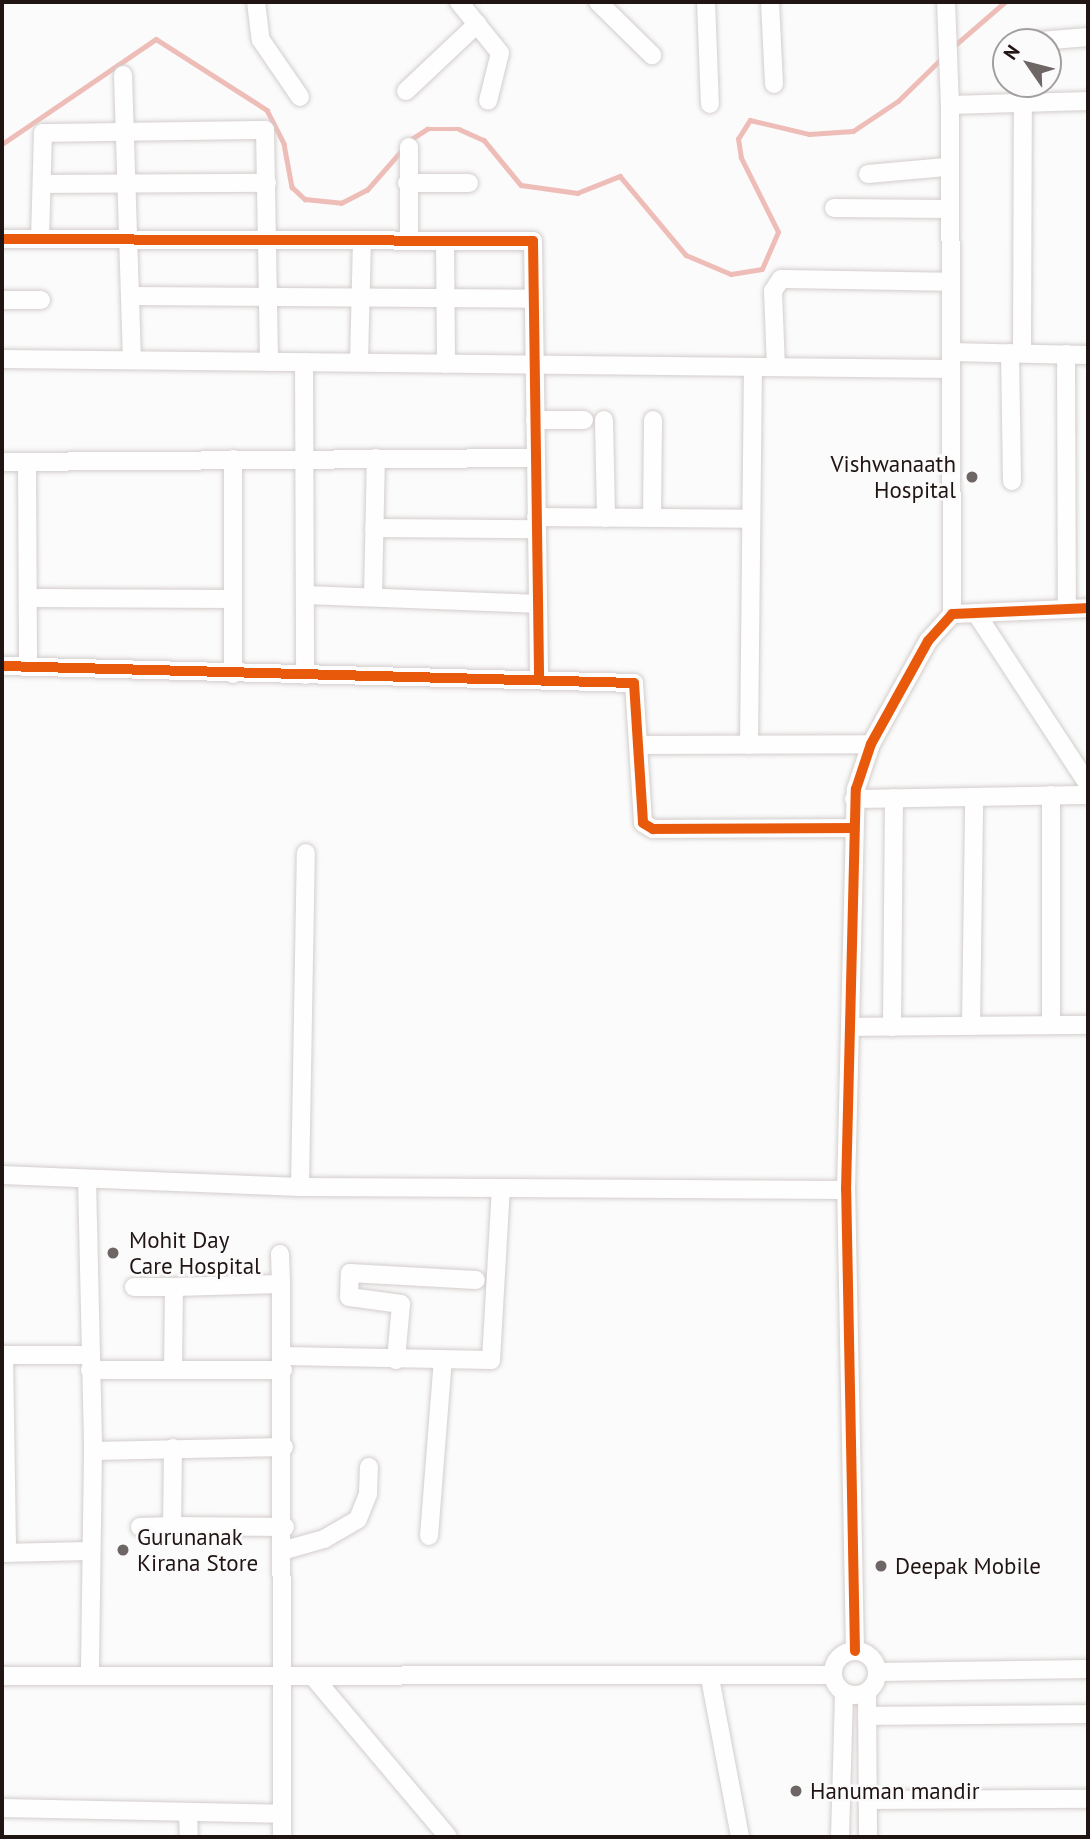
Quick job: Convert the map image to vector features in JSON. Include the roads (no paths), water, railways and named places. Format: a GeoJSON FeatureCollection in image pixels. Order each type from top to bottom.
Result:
{"type":"FeatureCollection","features":[{"type":"Feature","properties":{"kind":"street"},"geometry":{"type":"LineString","coordinates":[[256,2],[261,40],[300,97]]}},
{"type":"Feature","properties":{"kind":"street"},"geometry":{"type":"LineString","coordinates":[[459,2],[500,53],[488,101]]}},
{"type":"Feature","properties":{"kind":"street"},"geometry":{"type":"LineString","coordinates":[[598,2],[652,55]]}},
{"type":"Feature","properties":{"kind":"street"},"geometry":{"type":"LineString","coordinates":[[706,2],[710,104]]}},
{"type":"Feature","properties":{"kind":"street"},"geometry":{"type":"LineString","coordinates":[[770,2],[774,84]]}},
{"type":"Feature","properties":{"kind":"street"},"geometry":{"type":"LineString","coordinates":[[855,1651],[846,1190],[851,1027],[852,828],[854,799],[871,744],[928,640],[952,614],[950,282],[946,167],[950,105],[946,2]]}},
{"type":"Feature","properties":{"kind":"street"},"geometry":{"type":"LineString","coordinates":[[406,91],[477,24]]}},
{"type":"Feature","properties":{"kind":"street"},"geometry":{"type":"LineString","coordinates":[[1062,39],[1088,37]]}},
{"type":"Feature","properties":{"kind":"street"},"geometry":{"type":"LineString","coordinates":[[123,75],[132,360]]}},
{"type":"Feature","properties":{"kind":"street"},"geometry":{"type":"LineString","coordinates":[[1012,481],[1023,98]]}},
{"type":"Feature","properties":{"kind":"street"},"geometry":{"type":"LineString","coordinates":[[950,105],[1088,101]]}},
{"type":"Feature","properties":{"kind":"street"},"geometry":{"type":"LineString","coordinates":[[40,239],[43,133],[264,130],[270,240],[269,362]]}},
{"type":"Feature","properties":{"kind":"street"},"geometry":{"type":"LineString","coordinates":[[409,147],[409,240]]}},
{"type":"Feature","properties":{"kind":"street"},"geometry":{"type":"LineString","coordinates":[[868,174],[946,167]]}},
{"type":"Feature","properties":{"kind":"street"},"geometry":{"type":"LineString","coordinates":[[42,184],[267,183]]}},
{"type":"Feature","properties":{"kind":"street"},"geometry":{"type":"LineString","coordinates":[[407,183],[469,183]]}},
{"type":"Feature","properties":{"kind":"street"},"geometry":{"type":"LineString","coordinates":[[834,208],[947,209]]}},
{"type":"Feature","properties":{"kind":"street"},"geometry":{"type":"LineString","coordinates":[[2,239],[533,241],[539,680]]}},
{"type":"Feature","properties":{"kind":"street"},"geometry":{"type":"LineString","coordinates":[[359,362],[362,240]]}},
{"type":"Feature","properties":{"kind":"street"},"geometry":{"type":"LineString","coordinates":[[445,240],[446,364]]}},
{"type":"Feature","properties":{"kind":"street"},"geometry":{"type":"LineString","coordinates":[[776,367],[776,282],[950,282]]}},
{"type":"Feature","properties":{"kind":"street"},"geometry":{"type":"LineString","coordinates":[[130,296],[533,299]]}},
{"type":"Feature","properties":{"kind":"street"},"geometry":{"type":"LineString","coordinates":[[2,300],[41,300]]}},
{"type":"Feature","properties":{"kind":"street"},"geometry":{"type":"LineString","coordinates":[[2,359],[776,367],[950,360],[1016,352],[1088,355]]}},
{"type":"Feature","properties":{"kind":"street"},"geometry":{"type":"LineString","coordinates":[[1066,354],[1068,607]]}},
{"type":"Feature","properties":{"kind":"street"},"geometry":{"type":"LineString","coordinates":[[304,362],[305,675]]}},
{"type":"Feature","properties":{"kind":"street"},"geometry":{"type":"LineString","coordinates":[[749,744],[753,367]]}},
{"type":"Feature","properties":{"kind":"street"},"geometry":{"type":"LineString","coordinates":[[535,420],[584,420]]}},
{"type":"Feature","properties":{"kind":"street"},"geometry":{"type":"LineString","coordinates":[[604,420],[606,517]]}},
{"type":"Feature","properties":{"kind":"street"},"geometry":{"type":"LineString","coordinates":[[652,518],[653,420]]}},
{"type":"Feature","properties":{"kind":"street"},"geometry":{"type":"LineString","coordinates":[[233,458],[233,674]]}},
{"type":"Feature","properties":{"kind":"street"},"geometry":{"type":"LineString","coordinates":[[2,462],[233,458],[536,458]]}},
{"type":"Feature","properties":{"kind":"street"},"geometry":{"type":"LineString","coordinates":[[373,597],[376,458]]}},
{"type":"Feature","properties":{"kind":"street"},"geometry":{"type":"LineString","coordinates":[[27,463],[32,598],[28,667]]}},
{"type":"Feature","properties":{"kind":"street"},"geometry":{"type":"LineString","coordinates":[[374,528],[536,523],[606,517],[750,519]]}},
{"type":"Feature","properties":{"kind":"street"},"geometry":{"type":"LineString","coordinates":[[305,595],[538,604]]}},
{"type":"Feature","properties":{"kind":"street"},"geometry":{"type":"LineString","coordinates":[[32,598],[232,599]]}},
{"type":"Feature","properties":{"kind":"street"},"geometry":{"type":"LineString","coordinates":[[952,614],[1088,608]]}},
{"type":"Feature","properties":{"kind":"street"},"geometry":{"type":"LineString","coordinates":[[976,613],[1088,784]]}},
{"type":"Feature","properties":{"kind":"street"},"geometry":{"type":"LineString","coordinates":[[2,666],[233,674],[634,682],[640,745],[639,814],[653,829],[852,828]]}},
{"type":"Feature","properties":{"kind":"street"},"geometry":{"type":"LineString","coordinates":[[640,745],[871,744]]}},
{"type":"Feature","properties":{"kind":"street"},"geometry":{"type":"LineString","coordinates":[[854,799],[1088,794]]}},
{"type":"Feature","properties":{"kind":"street"},"geometry":{"type":"LineString","coordinates":[[1051,795],[1051,1026]]}},
{"type":"Feature","properties":{"kind":"street"},"geometry":{"type":"LineString","coordinates":[[971,1026],[974,797]]}},
{"type":"Feature","properties":{"kind":"street"},"geometry":{"type":"LineString","coordinates":[[892,1027],[894,798]]}},
{"type":"Feature","properties":{"kind":"street"},"geometry":{"type":"LineString","coordinates":[[300,1187],[306,853]]}},
{"type":"Feature","properties":{"kind":"street"},"geometry":{"type":"LineString","coordinates":[[851,1027],[1088,1025]]}},
{"type":"Feature","properties":{"kind":"street"},"geometry":{"type":"LineString","coordinates":[[2,1175],[300,1187],[846,1190]]}},
{"type":"Feature","properties":{"kind":"street"},"geometry":{"type":"LineString","coordinates":[[86,1179],[93,1451],[89,1551],[90,1675]]}},
{"type":"Feature","properties":{"kind":"street"},"geometry":{"type":"LineString","coordinates":[[89,1551],[5,1553],[3,1355],[173,1369],[283,1363],[491,1360],[501,1188]]}},
{"type":"Feature","properties":{"kind":"street"},"geometry":{"type":"LineString","coordinates":[[280,1254],[285,1527],[278,1677],[282,1837]]}},
{"type":"Feature","properties":{"kind":"street"},"geometry":{"type":"LineString","coordinates":[[396,1360],[401,1304],[349,1297],[350,1273],[477,1280]]}},
{"type":"Feature","properties":{"kind":"street"},"geometry":{"type":"LineString","coordinates":[[134,1287],[281,1284]]}},
{"type":"Feature","properties":{"kind":"street"},"geometry":{"type":"LineString","coordinates":[[173,1369],[174,1287]]}},
{"type":"Feature","properties":{"kind":"street"},"geometry":{"type":"LineString","coordinates":[[429,1536],[443,1360]]}},
{"type":"Feature","properties":{"kind":"street"},"geometry":{"type":"LineString","coordinates":[[93,1451],[284,1447]]}},
{"type":"Feature","properties":{"kind":"street"},"geometry":{"type":"LineString","coordinates":[[172,1526],[173,1448]]}},
{"type":"Feature","properties":{"kind":"street"},"geometry":{"type":"LineString","coordinates":[[285,1550],[324,1539],[358,1519],[368,1494],[369,1467]]}},
{"type":"Feature","properties":{"kind":"street"},"geometry":{"type":"LineString","coordinates":[[140,1527],[285,1527]]}},
{"type":"Feature","properties":{"kind":"street"},"geometry":{"type":"LineString","coordinates":[[833,1675],[839,1658],[855,1651],[873,1659],[877,1672],[867,1692],[868,1837]]}},
{"type":"Feature","properties":{"kind":"street"},"geometry":{"type":"LineString","coordinates":[[877,1672],[1088,1669]]}},
{"type":"Feature","properties":{"kind":"street"},"geometry":{"type":"LineString","coordinates":[[2,1676],[278,1677],[316,1680],[833,1675]]}},
{"type":"Feature","properties":{"kind":"street"},"geometry":{"type":"LineString","coordinates":[[833,1675],[844,1693],[840,1837]]}},
{"type":"Feature","properties":{"kind":"street"},"geometry":{"type":"LineString","coordinates":[[710,1678],[740,1837]]}},
{"type":"Feature","properties":{"kind":"street"},"geometry":{"type":"LineString","coordinates":[[316,1680],[448,1837]]}},
{"type":"Feature","properties":{"kind":"street"},"geometry":{"type":"LineString","coordinates":[[844,1693],[867,1692]]}},
{"type":"Feature","properties":{"kind":"street"},"geometry":{"type":"LineString","coordinates":[[867,1716],[1088,1714]]}},
{"type":"Feature","properties":{"kind":"street"},"geometry":{"type":"LineString","coordinates":[[868,1800],[1088,1799]]}},
{"type":"Feature","properties":{"kind":"street"},"geometry":{"type":"LineString","coordinates":[[2,1808],[282,1814]]}},
{"type":"Feature","properties":{"kind":"street"},"geometry":{"type":"LineString","coordinates":[[188,1813],[189,1837]]}},
{"type":"Feature","properties":{"kind":"waterway"},"geometry":{"type":"LineString","coordinates":[[953,47],[1005,2]]}},
{"type":"Feature","properties":{"kind":"waterway"},"geometry":{"type":"LineString","coordinates":[[2,144],[156,39],[267,110],[284,144],[292,187],[305,199],[341,203],[367,190],[402,150]]}},
{"type":"Feature","properties":{"kind":"waterway"},"geometry":{"type":"LineString","coordinates":[[407,142],[427,129],[459,129],[484,140],[521,185],[577,193],[620,176],[686,255],[731,274],[762,269],[778,232],[741,158],[738,139],[750,120],[809,134],[853,131],[898,101],[942,58]]}},
{"type":"Feature","properties":{"kind":"place","name":"Vishwanaath Hospital"},"geometry":{"type":"Point","coordinates":[972,477]}},
{"type":"Feature","properties":{"kind":"place","name":"Mohit Day Care Hospital"},"geometry":{"type":"Point","coordinates":[113,1253]}},
{"type":"Feature","properties":{"kind":"place","name":"Gurunanak Kirana Store"},"geometry":{"type":"Point","coordinates":[123,1550]}},
{"type":"Feature","properties":{"kind":"place","name":"Deepak Mobile"},"geometry":{"type":"Point","coordinates":[881,1566]}},
{"type":"Feature","properties":{"kind":"place","name":"Hanuman mandir"},"geometry":{"type":"Point","coordinates":[796,1791]}}]}
